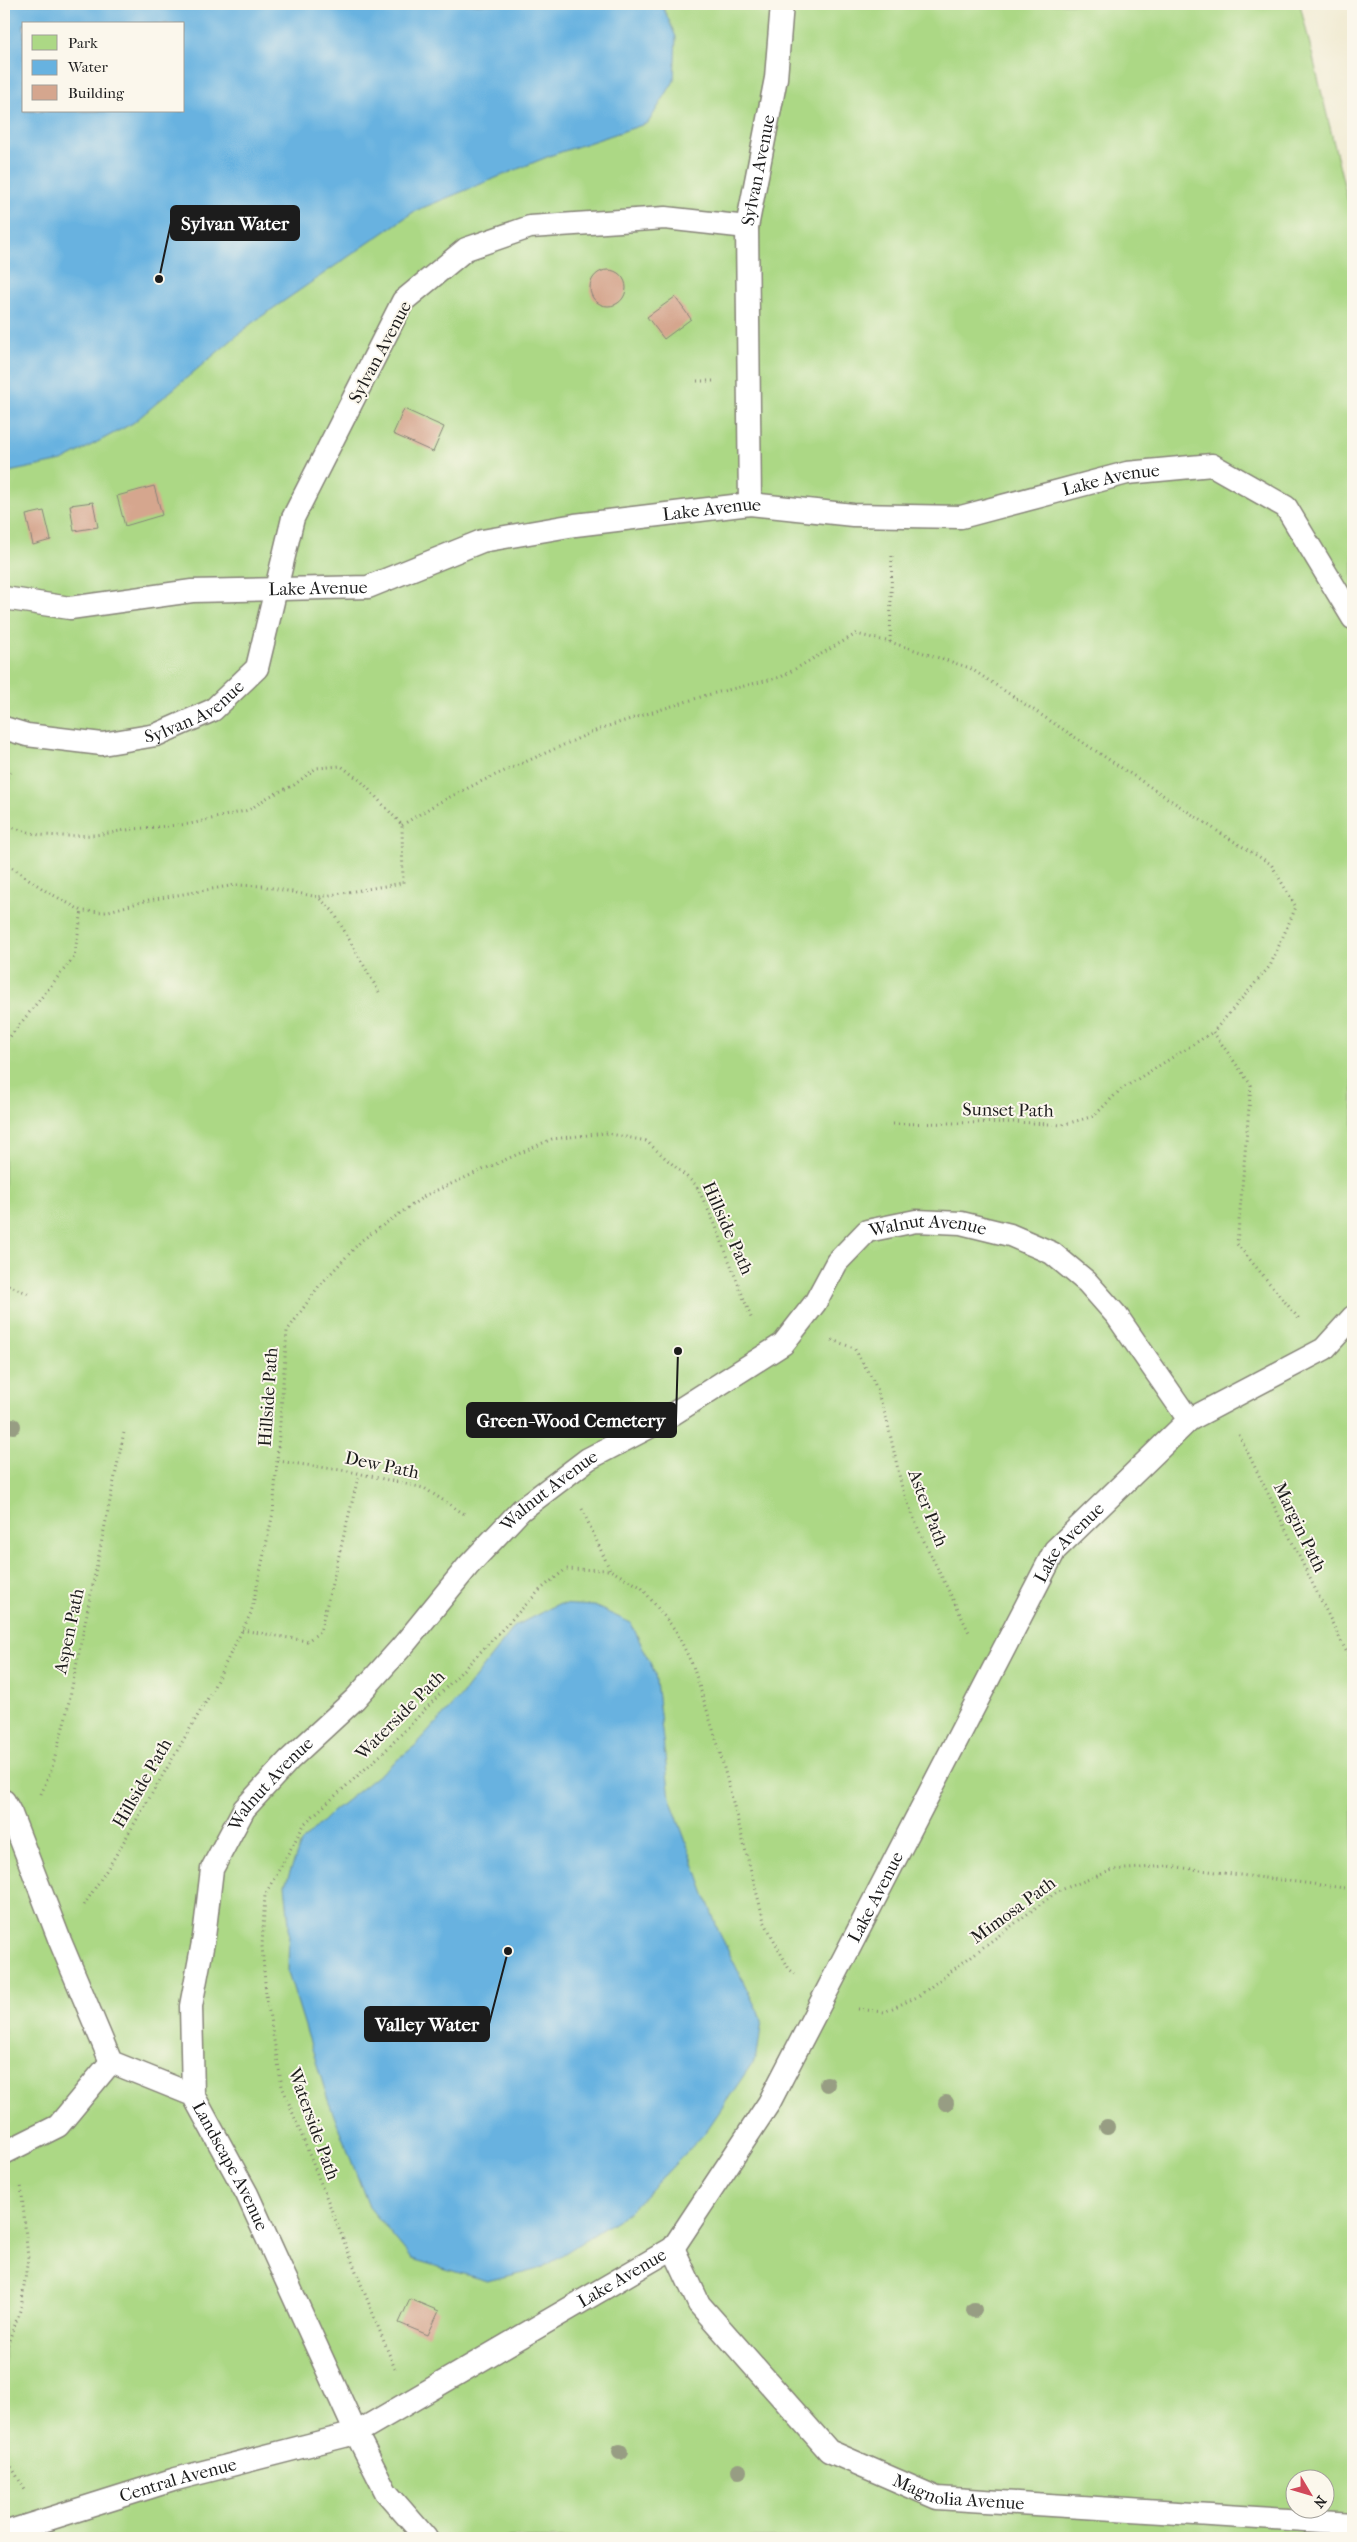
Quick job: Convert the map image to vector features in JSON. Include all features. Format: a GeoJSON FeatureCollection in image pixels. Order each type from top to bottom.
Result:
{"type":"FeatureCollection","features":[{"type":"Feature","properties":{"kind":"lane","name":"Sylvan Avenue"},"geometry":{"type":"LineString","coordinates":[[4,728],[27,735],[102,744],[156,735],[213,710],[257,668],[293,518],[403,301],[466,249],[530,227],[665,218],[747,227],[776,78],[782,4]]}},
{"type":"Feature","properties":{"kind":"lane"},"geometry":{"type":"LineString","coordinates":[[747,227],[750,504]]}},
{"type":"Feature","properties":{"kind":"lane","name":"Lake Avenue"},"geometry":{"type":"LineString","coordinates":[[4,598],[70,608],[192,591],[368,587],[482,541],[575,525],[750,504],[853,515],[961,517],[1127,473],[1212,465],[1286,507],[1353,618]]}},
{"type":"Feature","properties":{"kind":"lane","name":"Walnut Avenue"},"geometry":{"type":"LineString","coordinates":[[193,2095],[191,2006],[204,1937],[212,1869],[244,1809],[289,1760],[355,1700],[497,1535],[521,1510],[588,1459],[665,1419],[784,1344],[815,1303],[837,1262],[867,1231],[916,1220],[969,1225],[1010,1235],[1052,1253],[1087,1282],[1117,1316],[1189,1420]]}},
{"type":"Feature","properties":{"kind":"lane","name":"Lake Avenue"},"geometry":{"type":"LineString","coordinates":[[356,2433],[672,2248],[769,2103],[1054,1550],[1189,1420],[1324,1349],[1353,1316]]}},
{"type":"Feature","properties":{"kind":"lane"},"geometry":{"type":"LineString","coordinates":[[4,1801],[16,1824],[60,1941],[111,2062],[58,2126],[4,2153]]}},
{"type":"Feature","properties":{"kind":"lane","name":"Landscape Avenue"},"geometry":{"type":"LineString","coordinates":[[111,2062],[193,2095],[247,2194],[356,2433],[386,2492],[426,2538]]}},
{"type":"Feature","properties":{"kind":"lane","name":"Magnolia Avenue"},"geometry":{"type":"LineString","coordinates":[[672,2248],[699,2304],[830,2451],[937,2498],[1353,2524]]}},
{"type":"Feature","properties":{"kind":"lane","name":"Central Avenue"},"geometry":{"type":"LineString","coordinates":[[4,2533],[176,2479],[356,2433]]}},
{"type":"Feature","properties":{"kind":"path"},"geometry":{"type":"LineString","coordinates":[[402,825],[436,804],[475,784],[602,728],[707,695],[781,677],[856,634],[890,642],[893,516]]}},
{"type":"Feature","properties":{"kind":"path","name":"Sunset Path"},"geometry":{"type":"LineString","coordinates":[[890,642],[970,668],[1271,864],[1296,907],[1270,966],[1214,1032],[1120,1090],[1094,1116],[1062,1126],[1017,1122],[893,1124]]}},
{"type":"Feature","properties":{"kind":"path"},"geometry":{"type":"LineString","coordinates":[[4,824],[39,835],[65,836],[96,835],[133,829],[190,824],[249,810],[268,797],[294,785],[316,768],[341,766],[362,782],[402,825],[403,883],[318,897],[262,886],[235,886],[149,900],[105,912],[82,911],[46,891],[4,862]]}},
{"type":"Feature","properties":{"kind":"path"},"geometry":{"type":"LineString","coordinates":[[318,897],[333,911],[380,992]]}},
{"type":"Feature","properties":{"kind":"path"},"geometry":{"type":"LineString","coordinates":[[4,1044],[74,957],[82,911]]}},
{"type":"Feature","properties":{"kind":"path"},"geometry":{"type":"LineString","coordinates":[[1214,1032],[1251,1085],[1237,1244],[1324,1349]]}},
{"type":"Feature","properties":{"kind":"path","name":"Hillside Path"},"geometry":{"type":"LineString","coordinates":[[60,1941],[113,1860],[208,1698],[251,1613],[269,1532],[278,1461],[287,1331],[319,1286],[362,1240],[426,1195],[552,1139],[606,1133],[646,1141],[696,1185],[715,1224],[766,1356]]}},
{"type":"Feature","properties":{"kind":"path"},"geometry":{"type":"LineString","coordinates":[[4,1283],[29,1294]]}},
{"type":"Feature","properties":{"kind":"path","name":"Aster Path"},"geometry":{"type":"LineString","coordinates":[[796,1328],[854,1348],[874,1382],[887,1420],[902,1488],[919,1531],[990,1675]]}},
{"type":"Feature","properties":{"kind":"path","name":"Margin Path"},"geometry":{"type":"LineString","coordinates":[[1222,1402],[1353,1665]]}},
{"type":"Feature","properties":{"kind":"path","name":"Aspen Path"},"geometry":{"type":"LineString","coordinates":[[16,1824],[40,1798],[52,1768],[66,1716],[124,1432]]}},
{"type":"Feature","properties":{"kind":"path","name":"Dew Path"},"geometry":{"type":"LineString","coordinates":[[278,1461],[359,1474],[424,1488],[497,1535]]}},
{"type":"Feature","properties":{"kind":"path"},"geometry":{"type":"LineString","coordinates":[[242,1630],[307,1641],[320,1632],[359,1474]]}},
{"type":"Feature","properties":{"kind":"path"},"geometry":{"type":"LineString","coordinates":[[566,1476],[610,1570]]}},
{"type":"Feature","properties":{"kind":"path","name":"Waterside Path"},"geometry":{"type":"LineString","coordinates":[[408,2403],[282,2086],[266,1995],[262,1946],[265,1895],[305,1823],[384,1752],[541,1589],[566,1569],[610,1570],[641,1587],[676,1630],[693,1666],[718,1746],[764,1921],[789,1969],[823,1998]]}},
{"type":"Feature","properties":{"kind":"path","name":"Mimosa Path"},"geometry":{"type":"LineString","coordinates":[[823,1998],[856,2009],[884,2012],[917,1997],[1058,1891],[1113,1870],[1168,1866],[1353,1889]]}},
{"type":"Feature","properties":{"kind":"path"},"geometry":{"type":"LineString","coordinates":[[4,2354],[20,2308],[28,2258],[20,2179]]}},
{"type":"Feature","properties":{"kind":"green space"},"geometry":{"type":"Polygon","coordinates":[[[4,4],[1300,4],[1353,222],[1353,2538],[4,2538],[4,4]]]}},
{"type":"Feature","properties":{"kind":"water"},"geometry":{"type":"Polygon","coordinates":[[[4,4],[662,4],[676,37],[674,81],[648,123],[552,155],[415,211],[252,323],[133,423],[62,461],[4,473],[4,4]]]}},
{"type":"Feature","properties":{"kind":"water"},"geometry":{"type":"Polygon","coordinates":[[[558,1604],[594,1606],[631,1623],[655,1673],[670,1798],[718,1930],[762,2020],[757,2056],[705,2133],[629,2212],[543,2267],[487,2281],[412,2259],[369,2207],[328,2100],[288,1972],[289,1924],[285,1885],[301,1843],[332,1812],[416,1745],[460,1697],[515,1626],[558,1604]]]}},
{"type":"Feature","properties":{"kind":"building"},"geometry":{"type":"Polygon","coordinates":[[[608,270],[615,271],[621,275],[625,281],[625,295],[621,301],[615,305],[608,306],[601,305],[595,301],[591,295],[590,288],[591,281],[595,275],[601,271],[608,270]]]}},
{"type":"Feature","properties":{"kind":"building"},"geometry":{"type":"Polygon","coordinates":[[[675,297],[691,319],[664,339],[647,317],[675,297]]]}},
{"type":"Feature","properties":{"kind":"building"},"geometry":{"type":"Polygon","coordinates":[[[404,409],[444,427],[433,452],[393,434],[404,409]]]}},
{"type":"Feature","properties":{"kind":"building"},"geometry":{"type":"Polygon","coordinates":[[[154,486],[162,515],[125,526],[117,496],[154,486]]]}},
{"type":"Feature","properties":{"kind":"building"},"geometry":{"type":"Polygon","coordinates":[[[93,502],[98,527],[74,531],[70,505],[93,502]]]}},
{"type":"Feature","properties":{"kind":"building"},"geometry":{"type":"Polygon","coordinates":[[[44,511],[51,540],[33,545],[26,515],[44,511]]]}},
{"type":"Feature","properties":{"kind":"building"},"geometry":{"type":"Polygon","coordinates":[[[410,2299],[439,2311],[428,2335],[399,2323],[410,2299]]]}},
{"type":"Feature","properties":{"kind":"place","name":"Sylvan Water"},"geometry":{"type":"Point","coordinates":[159,279]}},
{"type":"Feature","properties":{"kind":"place","name":"Green-Wood Cemetery"},"geometry":{"type":"Point","coordinates":[678,1351]}},
{"type":"Feature","properties":{"kind":"place","name":"Valley Water"},"geometry":{"type":"Point","coordinates":[508,1951]}}]}
